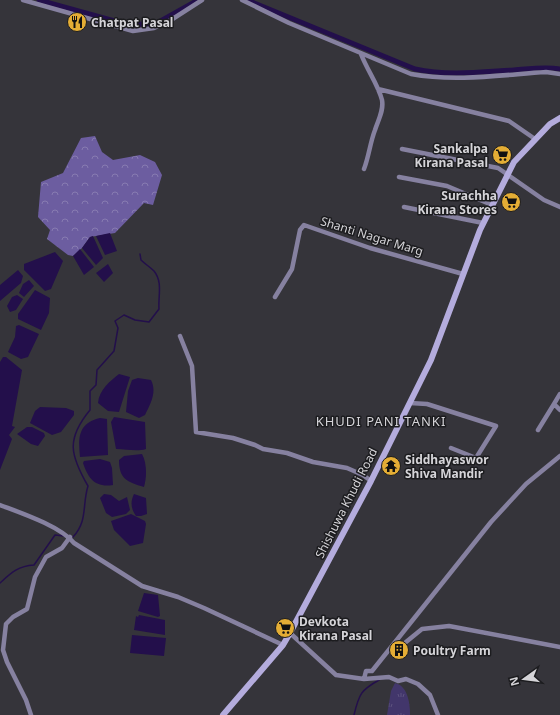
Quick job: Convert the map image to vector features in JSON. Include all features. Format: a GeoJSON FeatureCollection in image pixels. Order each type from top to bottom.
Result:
{"type":"FeatureCollection","features":[{"type":"Feature","properties":{"kind":"main road","name":"Shishuwa Khudi Road"},"geometry":{"type":"LineString","coordinates":[[223,715],[283,645],[371,481],[431,360],[483,223],[514,162],[550,124],[560,118]]}},
{"type":"Feature","properties":{"kind":"street"},"geometry":{"type":"LineString","coordinates":[[23,0],[133,31],[154,28],[172,20],[202,0]]}},
{"type":"Feature","properties":{"kind":"street"},"geometry":{"type":"LineString","coordinates":[[242,0],[289,23],[411,74],[429,78],[459,78],[546,72],[560,74]]}},
{"type":"Feature","properties":{"kind":"street"},"geometry":{"type":"LineString","coordinates":[[361,54],[378,89],[382,102],[381,114],[364,169]]}},
{"type":"Feature","properties":{"kind":"street"},"geometry":{"type":"LineString","coordinates":[[378,89],[395,92],[425,102],[509,122],[535,139]]}},
{"type":"Feature","properties":{"kind":"street"},"geometry":{"type":"LineString","coordinates":[[402,149],[498,168],[544,200],[560,207]]}},
{"type":"Feature","properties":{"kind":"street"},"geometry":{"type":"LineString","coordinates":[[399,177],[447,186],[492,205]]}},
{"type":"Feature","properties":{"kind":"street"},"geometry":{"type":"LineString","coordinates":[[404,207],[483,223]]}},
{"type":"Feature","properties":{"kind":"street","name":"Shanti Nagar Marg"},"geometry":{"type":"LineString","coordinates":[[275,297],[292,269],[300,230],[304,226],[370,248],[463,274]]}},
{"type":"Feature","properties":{"kind":"street"},"geometry":{"type":"LineString","coordinates":[[180,336],[192,366],[196,432],[234,438],[255,444],[263,449],[287,453],[314,462],[347,468],[363,475],[371,481]]}},
{"type":"Feature","properties":{"kind":"street"},"geometry":{"type":"LineString","coordinates":[[538,430],[560,394]]}},
{"type":"Feature","properties":{"kind":"street"},"geometry":{"type":"LineString","coordinates":[[410,403],[427,404],[496,426],[476,458],[451,448]]}},
{"type":"Feature","properties":{"kind":"street"},"geometry":{"type":"LineString","coordinates":[[554,404],[560,410]]}},
{"type":"Feature","properties":{"kind":"street"},"geometry":{"type":"LineString","coordinates":[[364,679],[366,671],[372,671],[491,522],[526,484],[560,456]]}},
{"type":"Feature","properties":{"kind":"street"},"geometry":{"type":"LineString","coordinates":[[0,505],[49,526],[70,538],[74,543],[142,586],[178,597],[204,608],[234,624],[283,645]]}},
{"type":"Feature","properties":{"kind":"street"},"geometry":{"type":"LineString","coordinates":[[31,715],[3,650],[6,624],[13,617],[27,609],[35,577],[46,557],[62,548],[70,538]]}},
{"type":"Feature","properties":{"kind":"street"},"geometry":{"type":"LineString","coordinates":[[406,642],[422,629],[449,626],[560,647]]}},
{"type":"Feature","properties":{"kind":"street"},"geometry":{"type":"LineString","coordinates":[[290,633],[336,675],[364,679],[389,678],[398,681],[406,679],[418,684],[430,695],[438,715]]}},
{"type":"Feature","properties":{"kind":"green space"},"geometry":{"type":"Polygon","coordinates":[[[95,136],[102,152],[113,160],[140,155],[155,162],[162,175],[153,205],[144,203],[115,233],[90,237],[82,248],[73,256],[68,255],[47,239],[50,230],[38,217],[41,182],[63,173],[81,138],[95,136]]]}},
{"type":"Feature","properties":{"kind":"green space"},"geometry":{"type":"Polygon","coordinates":[[[395,683],[403,688],[407,696],[410,715],[387,715],[391,691],[395,683]]]}},
{"type":"Feature","properties":{"kind":"shaded area"},"geometry":{"type":"Polygon","coordinates":[[[110,233],[117,251],[105,255],[96,236],[110,233]]]}},
{"type":"Feature","properties":{"kind":"shaded area"},"geometry":{"type":"Polygon","coordinates":[[[93,236],[103,258],[96,265],[82,248],[90,237],[93,236]]]}},
{"type":"Feature","properties":{"kind":"shaded area"},"geometry":{"type":"Polygon","coordinates":[[[80,249],[94,267],[84,275],[73,256],[80,249]]]}},
{"type":"Feature","properties":{"kind":"shaded area"},"geometry":{"type":"Polygon","coordinates":[[[55,252],[63,261],[51,289],[45,291],[24,270],[24,264],[55,252]]]}},
{"type":"Feature","properties":{"kind":"shaded area"},"geometry":{"type":"Polygon","coordinates":[[[108,264],[113,273],[104,282],[96,273],[108,264]]]}},
{"type":"Feature","properties":{"kind":"shaded area"},"geometry":{"type":"Polygon","coordinates":[[[18,270],[23,276],[21,283],[0,301],[0,285],[18,270]]]}},
{"type":"Feature","properties":{"kind":"shaded area"},"geometry":{"type":"Polygon","coordinates":[[[29,280],[34,286],[24,297],[19,293],[23,284],[29,280]]]}},
{"type":"Feature","properties":{"kind":"shaded area"},"geometry":{"type":"Polygon","coordinates":[[[35,290],[50,298],[49,313],[41,330],[18,319],[18,314],[35,290]]]}},
{"type":"Feature","properties":{"kind":"shaded area"},"geometry":{"type":"Polygon","coordinates":[[[17,295],[23,299],[16,310],[10,312],[7,306],[12,297],[17,295]]]}},
{"type":"Feature","properties":{"kind":"shaded area"},"geometry":{"type":"Polygon","coordinates":[[[19,325],[39,334],[28,357],[21,359],[8,352],[15,337],[16,326],[19,325]]]}},
{"type":"Feature","properties":{"kind":"shaded area"},"geometry":{"type":"Polygon","coordinates":[[[3,357],[6,357],[22,370],[12,426],[15,427],[9,435],[12,439],[0,470],[0,362],[3,357]]]}},
{"type":"Feature","properties":{"kind":"shaded area"},"geometry":{"type":"Polygon","coordinates":[[[119,374],[130,377],[119,412],[108,411],[98,403],[100,394],[119,374]]]}},
{"type":"Feature","properties":{"kind":"shaded area"},"geometry":{"type":"Polygon","coordinates":[[[138,378],[151,380],[153,384],[151,402],[145,415],[139,418],[126,412],[128,391],[132,380],[138,378]]]}},
{"type":"Feature","properties":{"kind":"shaded area"},"geometry":{"type":"Polygon","coordinates":[[[40,407],[66,408],[74,411],[74,415],[61,432],[52,435],[30,423],[35,411],[40,407]]]}},
{"type":"Feature","properties":{"kind":"shaded area"},"geometry":{"type":"Polygon","coordinates":[[[114,417],[145,422],[146,449],[116,449],[111,422],[114,417]]]}},
{"type":"Feature","properties":{"kind":"shaded area"},"geometry":{"type":"Polygon","coordinates":[[[100,418],[107,419],[108,455],[80,457],[79,444],[83,428],[93,420],[100,418]]]}},
{"type":"Feature","properties":{"kind":"shaded area"},"geometry":{"type":"Polygon","coordinates":[[[27,427],[32,427],[44,433],[45,436],[38,446],[31,444],[17,434],[27,427]]]}},
{"type":"Feature","properties":{"kind":"shaded area"},"geometry":{"type":"Polygon","coordinates":[[[142,454],[146,470],[144,487],[125,479],[122,476],[119,466],[119,460],[124,456],[142,454]]]}},
{"type":"Feature","properties":{"kind":"shaded area"},"geometry":{"type":"Polygon","coordinates":[[[100,459],[110,462],[112,468],[113,485],[101,485],[93,481],[87,473],[83,463],[84,461],[100,459]]]}},
{"type":"Feature","properties":{"kind":"shaded area"},"geometry":{"type":"Polygon","coordinates":[[[104,494],[111,495],[119,501],[127,497],[130,510],[126,514],[112,517],[106,513],[100,498],[104,494]]]}},
{"type":"Feature","properties":{"kind":"shaded area"},"geometry":{"type":"Polygon","coordinates":[[[134,494],[146,498],[147,514],[136,516],[132,505],[134,494]]]}},
{"type":"Feature","properties":{"kind":"shaded area"},"geometry":{"type":"Polygon","coordinates":[[[131,514],[145,521],[146,524],[143,543],[130,546],[114,530],[111,521],[131,514]]]}},
{"type":"Feature","properties":{"kind":"shaded area"},"geometry":{"type":"Polygon","coordinates":[[[144,593],[158,595],[160,616],[158,617],[138,611],[144,593]]]}},
{"type":"Feature","properties":{"kind":"shaded area"},"geometry":{"type":"Polygon","coordinates":[[[139,615],[165,620],[165,635],[134,630],[136,616],[138,617],[139,615]]]}},
{"type":"Feature","properties":{"kind":"shaded area"},"geometry":{"type":"Polygon","coordinates":[[[132,635],[166,638],[164,656],[130,653],[132,635]]]}},
{"type":"Feature","properties":{"kind":"waterway"},"geometry":{"type":"LineString","coordinates":[[39,0],[129,25],[157,23],[198,0]]}},
{"type":"Feature","properties":{"kind":"waterway"},"geometry":{"type":"LineString","coordinates":[[247,0],[415,69],[452,73],[543,68],[560,69]]}},
{"type":"Feature","properties":{"kind":"waterway"},"geometry":{"type":"LineString","coordinates":[[73,537],[78,531],[83,519],[88,486],[74,456],[74,439],[82,420],[90,410],[90,391],[96,385],[97,370],[114,351],[118,328],[115,321],[124,315],[135,320],[149,322],[159,309],[160,289],[157,275],[141,260],[140,254]]}},
{"type":"Feature","properties":{"kind":"waterway"},"geometry":{"type":"LineString","coordinates":[[0,583],[19,568],[34,565],[55,535],[64,536]]}},
{"type":"Feature","properties":{"kind":"waterway"},"geometry":{"type":"LineString","coordinates":[[354,715],[359,697],[364,690],[379,680]]}},
{"type":"Feature","properties":{"kind":"place","name":"Chatpat Pasal"},"geometry":{"type":"Point","coordinates":[77,22]}},
{"type":"Feature","properties":{"kind":"place","name":"Sankalpa Kirana Pasal"},"geometry":{"type":"Point","coordinates":[502,155]}},
{"type":"Feature","properties":{"kind":"place","name":"Surachha Kirana Stores"},"geometry":{"type":"Point","coordinates":[511,202]}},
{"type":"Feature","properties":{"kind":"place","name":"Siddhayaswor Shiva Mandir"},"geometry":{"type":"Point","coordinates":[391,466]}},
{"type":"Feature","properties":{"kind":"place","name":"Devkota Kirana Pasal"},"geometry":{"type":"Point","coordinates":[285,628]}},
{"type":"Feature","properties":{"kind":"place","name":"Poultry Farm"},"geometry":{"type":"Point","coordinates":[399,650]}},
{"type":"Feature","properties":{"kind":"district","name":"KHUDI PANI TANKI"},"geometry":{"type":"Point","coordinates":[381,421]}}]}
